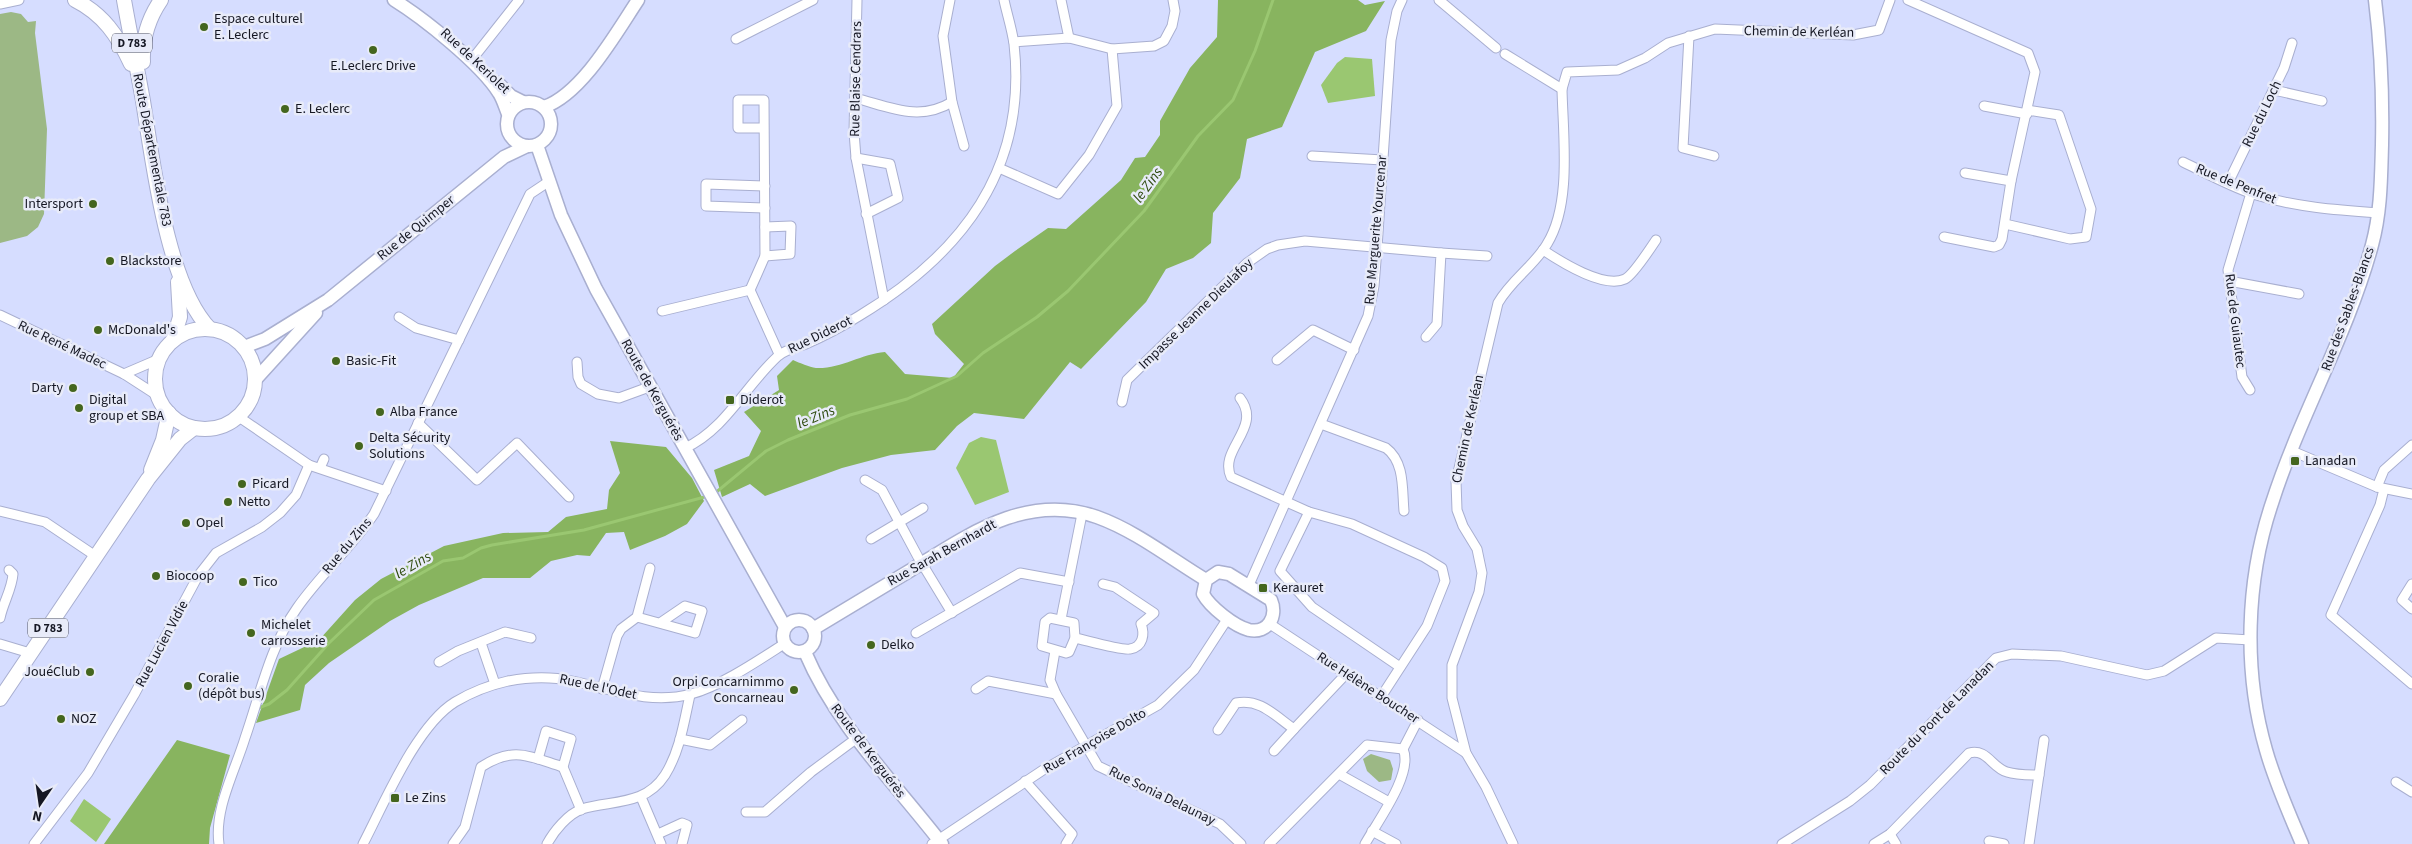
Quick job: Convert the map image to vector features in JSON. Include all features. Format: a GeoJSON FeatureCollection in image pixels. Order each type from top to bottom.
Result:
{"type":"FeatureCollection","features":[{"type":"Feature","properties":{"kind":"main road"},"geometry":{"type":"LineString","coordinates":[[75,0],[88,6],[117,37],[140,85]]}},
{"type":"Feature","properties":{"kind":"main road","name":"Route Départementale 783"},"geometry":{"type":"LineString","coordinates":[[124,0],[159,189],[178,271],[195,311],[210,329]]}},
{"type":"Feature","properties":{"kind":"main road"},"geometry":{"type":"LineString","coordinates":[[140,85],[143,73],[142,47],[146,28],[161,0]]}},
{"type":"Feature","properties":{"kind":"main road","name":"Route Départementale 783"},"geometry":{"type":"LineString","coordinates":[[173,340],[180,317],[178,271]]}},
{"type":"Feature","properties":{"kind":"main road"},"geometry":{"type":"LineString","coordinates":[[210,329],[223,332],[234,338],[244,347],[252,358],[256,379],[252,400],[239,417],[218,428],[194,428],[180,423],[169,414],[158,396],[155,377],[159,358],[173,340],[190,331],[210,329]]}},
{"type":"Feature","properties":{"kind":"main road","name":"D 783"},"geometry":{"type":"LineString","coordinates":[[148,480],[163,440],[169,414]]}},
{"type":"Feature","properties":{"kind":"main road","name":"D 783"},"geometry":{"type":"LineString","coordinates":[[0,700],[148,480],[180,439],[194,428]]}},
{"type":"Feature","properties":{"kind":"street"},"geometry":{"type":"LineString","coordinates":[[0,4],[19,0]]}},
{"type":"Feature","properties":{"kind":"street","name":"Rue de Keriolet"},"geometry":{"type":"LineString","coordinates":[[394,0],[433,28],[470,61],[499,93],[508,114]]}},
{"type":"Feature","properties":{"kind":"street","name":"Rue de Keriolet"},"geometry":{"type":"LineString","coordinates":[[404,0],[474,56],[503,90],[523,102]]}},
{"type":"Feature","properties":{"kind":"street"},"geometry":{"type":"LineString","coordinates":[[474,56],[519,0]]}},
{"type":"Feature","properties":{"kind":"street"},"geometry":{"type":"LineString","coordinates":[[544,108],[562,98],[603,53],[638,0]]}},
{"type":"Feature","properties":{"kind":"street"},"geometry":{"type":"LineString","coordinates":[[736,39],[813,0]]}},
{"type":"Feature","properties":{"kind":"street","name":"Rue Blaise Cendrars"},"geometry":{"type":"LineString","coordinates":[[857,0],[856,158],[884,300]]}},
{"type":"Feature","properties":{"kind":"street"},"geometry":{"type":"LineString","coordinates":[[950,0],[943,36],[952,102],[964,146]]}},
{"type":"Feature","properties":{"kind":"street","name":"Rue Diderot"},"geometry":{"type":"LineString","coordinates":[[685,448],[707,436],[780,354],[808,343],[858,317],[884,300],[933,261],[964,230],[982,203],[999,168],[1010,132],[1016,74],[1014,42],[1004,0]]}},
{"type":"Feature","properties":{"kind":"street"},"geometry":{"type":"LineString","coordinates":[[1061,0],[1070,38]]}},
{"type":"Feature","properties":{"kind":"street"},"geometry":{"type":"LineString","coordinates":[[1014,42],[1070,38],[1112,49],[1154,46],[1164,41],[1172,26],[1175,11],[1174,0]]}},
{"type":"Feature","properties":{"kind":"street","name":"Rue Marguerite Yourcenar"},"geometry":{"type":"LineString","coordinates":[[1248,585],[1368,316],[1374,286],[1391,40],[1397,11],[1402,0]]}},
{"type":"Feature","properties":{"kind":"street"},"geometry":{"type":"LineString","coordinates":[[1439,0],[1496,48]]}},
{"type":"Feature","properties":{"kind":"street","name":"Chemin de Kerléan"},"geometry":{"type":"LineString","coordinates":[[1513,844],[1486,787],[1466,753],[1452,698],[1451,673],[1479,592],[1482,573],[1477,550],[1463,526],[1458,510],[1456,481],[1498,302],[1513,281],[1543,250],[1558,221],[1563,194],[1562,89],[1567,72],[1618,70],[1645,58],[1668,43],[1715,29],[1853,35],[1879,30],[1890,0]]}},
{"type":"Feature","properties":{"kind":"street"},"geometry":{"type":"LineString","coordinates":[[1908,0],[2028,53],[2035,72],[2002,239],[1999,245],[1994,247],[1944,237]]}},
{"type":"Feature","properties":{"kind":"street","name":"Rue des Sables-Blancs"},"geometry":{"type":"LineString","coordinates":[[2302,844],[2266,750],[2255,695],[2251,640],[2252,607],[2260,544],[2272,502],[2339,340],[2359,286],[2379,213],[2383,92],[2375,0]]}},
{"type":"Feature","properties":{"kind":"street"},"geometry":{"type":"LineString","coordinates":[[1688,36],[1684,148],[1714,156]]}},
{"type":"Feature","properties":{"kind":"street","name":"Rue du Loch"},"geometry":{"type":"LineString","coordinates":[[2228,183],[2274,90],[2292,43]]}},
{"type":"Feature","properties":{"kind":"street"},"geometry":{"type":"LineString","coordinates":[[999,168],[1058,194],[1088,156],[1117,106],[1112,49]]}},
{"type":"Feature","properties":{"kind":"street"},"geometry":{"type":"LineString","coordinates":[[551,121],[544,108],[538,103],[523,102],[508,114],[506,126],[510,136],[517,143],[532,145],[548,135],[551,121],[588,80],[601,62],[603,53]]}},
{"type":"Feature","properties":{"kind":"street"},"geometry":{"type":"LineString","coordinates":[[1505,54],[1562,89]]}},
{"type":"Feature","properties":{"kind":"street"},"geometry":{"type":"LineString","coordinates":[[2274,90],[2322,101]]}},
{"type":"Feature","properties":{"kind":"street"},"geometry":{"type":"LineString","coordinates":[[855,98],[923,114],[938,111],[952,102]]}},
{"type":"Feature","properties":{"kind":"street"},"geometry":{"type":"LineString","coordinates":[[1984,106],[2059,115],[2091,209],[2086,237],[2070,239],[2005,224]]}},
{"type":"Feature","properties":{"kind":"street"},"geometry":{"type":"LineString","coordinates":[[764,128],[766,186],[765,256],[750,290],[780,354]]}},
{"type":"Feature","properties":{"kind":"street"},"geometry":{"type":"LineString","coordinates":[[504,158],[510,136]]}},
{"type":"Feature","properties":{"kind":"street","name":"Rue de Quimper"},"geometry":{"type":"LineString","coordinates":[[244,347],[265,339],[328,300],[504,158],[532,145]]}},
{"type":"Feature","properties":{"kind":"street","name":"Route de Kerguérès"},"geometry":{"type":"LineString","coordinates":[[532,145],[561,215],[592,282],[785,627]]}},
{"type":"Feature","properties":{"kind":"street"},"geometry":{"type":"LineString","coordinates":[[1312,156],[1382,160]]}},
{"type":"Feature","properties":{"kind":"street"},"geometry":{"type":"LineString","coordinates":[[856,158],[890,164],[898,198],[866,214]]}},
{"type":"Feature","properties":{"kind":"street","name":"Rue de Penfret"},"geometry":{"type":"LineString","coordinates":[[2183,162],[2252,193],[2283,202],[2319,209],[2379,213]]}},
{"type":"Feature","properties":{"kind":"street"},"geometry":{"type":"LineString","coordinates":[[1965,173],[2012,182]]}},
{"type":"Feature","properties":{"kind":"street","name":"Rue du Zins"},"geometry":{"type":"LineString","coordinates":[[219,844],[218,836],[222,805],[272,655],[296,609],[356,540],[374,514],[530,194],[548,182]]}},
{"type":"Feature","properties":{"kind":"street"},"geometry":{"type":"LineString","coordinates":[[765,208],[706,206],[706,184],[766,186]]}},
{"type":"Feature","properties":{"kind":"street","name":"Rue de Guiautec"},"geometry":{"type":"LineString","coordinates":[[2250,390],[2242,377],[2228,270],[2252,193]]}},
{"type":"Feature","properties":{"kind":"street"},"geometry":{"type":"LineString","coordinates":[[765,227],[791,226],[790,254],[765,256]]}},
{"type":"Feature","properties":{"kind":"street"},"geometry":{"type":"LineString","coordinates":[[1543,250],[1568,266],[1612,283],[1626,279],[1656,240]]}},
{"type":"Feature","properties":{"kind":"street","name":"Impasse Jeanne Dieulafoy"},"geometry":{"type":"LineString","coordinates":[[1122,402],[1127,380],[1247,263],[1267,249],[1278,245],[1305,241],[1487,256]]}},
{"type":"Feature","properties":{"kind":"street"},"geometry":{"type":"LineString","coordinates":[[1426,338],[1437,324],[1442,253]]}},
{"type":"Feature","properties":{"kind":"street"},"geometry":{"type":"LineString","coordinates":[[2229,281],[2299,294]]}},
{"type":"Feature","properties":{"kind":"street"},"geometry":{"type":"LineString","coordinates":[[662,310],[750,290]]}},
{"type":"Feature","properties":{"kind":"street","name":"Rue de Quimper"},"geometry":{"type":"LineString","coordinates":[[256,379],[328,300]]}},
{"type":"Feature","properties":{"kind":"street","name":"Rue René Madec"},"geometry":{"type":"LineString","coordinates":[[0,315],[124,374],[158,396]]}},
{"type":"Feature","properties":{"kind":"street"},"geometry":{"type":"LineString","coordinates":[[400,317],[416,328],[459,340]]}},
{"type":"Feature","properties":{"kind":"street"},"geometry":{"type":"LineString","coordinates":[[1277,360],[1313,330],[1354,350]]}},
{"type":"Feature","properties":{"kind":"street","name":"Rue René Madec"},"geometry":{"type":"LineString","coordinates":[[124,374],[159,358]]}},
{"type":"Feature","properties":{"kind":"street"},"geometry":{"type":"LineString","coordinates":[[577,362],[578,377],[581,384],[598,394],[619,398],[649,386]]}},
{"type":"Feature","properties":{"kind":"street"},"geometry":{"type":"LineString","coordinates":[[1240,398],[1244,404],[1248,419],[1228,462],[1228,471],[1231,477],[1309,512],[1352,524],[1424,557],[1442,568],[1445,581],[1427,626],[1381,697]]}},
{"type":"Feature","properties":{"kind":"street"},"geometry":{"type":"LineString","coordinates":[[239,417],[309,465],[386,491]]}},
{"type":"Feature","properties":{"kind":"street"},"geometry":{"type":"LineString","coordinates":[[418,423],[477,480],[517,443],[569,497]]}},
{"type":"Feature","properties":{"kind":"street"},"geometry":{"type":"LineString","coordinates":[[1321,424],[1386,448],[1394,454],[1399,463],[1402,480],[1404,511]]}},
{"type":"Feature","properties":{"kind":"street"},"geometry":{"type":"LineString","coordinates":[[2412,445],[2384,470],[2380,488],[2380,505],[2331,615],[2412,684]]}},
{"type":"Feature","properties":{"kind":"street"},"geometry":{"type":"LineString","coordinates":[[2292,451],[2380,488],[2412,494]]}},
{"type":"Feature","properties":{"kind":"street"},"geometry":{"type":"LineString","coordinates":[[320,468],[324,459]]}},
{"type":"Feature","properties":{"kind":"street","name":"Rue Lucien Vidie"},"geometry":{"type":"LineString","coordinates":[[34,844],[88,773],[134,695],[198,576],[216,553],[262,527],[280,513],[296,495],[309,465]]}},
{"type":"Feature","properties":{"kind":"street"},"geometry":{"type":"LineString","coordinates":[[865,480],[882,490],[899,523],[952,613]]}},
{"type":"Feature","properties":{"kind":"street"},"geometry":{"type":"LineString","coordinates":[[870,539],[923,508]]}},
{"type":"Feature","properties":{"kind":"street","name":"Rue Sarah Bernhardt"},"geometry":{"type":"LineString","coordinates":[[813,628],[988,524],[1028,512],[1064,510],[1096,516],[1119,526],[1206,580]]}},
{"type":"Feature","properties":{"kind":"street"},"geometry":{"type":"LineString","coordinates":[[0,511],[45,522],[96,557]]}},
{"type":"Feature","properties":{"kind":"street"},"geometry":{"type":"LineString","coordinates":[[1309,512],[1280,572],[1312,607],[1400,667]]}},
{"type":"Feature","properties":{"kind":"street"},"geometry":{"type":"LineString","coordinates":[[1061,619],[1082,514]]}},
{"type":"Feature","properties":{"kind":"street"},"geometry":{"type":"LineString","coordinates":[[602,689],[617,636],[621,629],[637,617],[650,568]]}},
{"type":"Feature","properties":{"kind":"street"},"geometry":{"type":"LineString","coordinates":[[0,618],[3,602],[12,580],[13,574],[9,570]]}},
{"type":"Feature","properties":{"kind":"street"},"geometry":{"type":"LineString","coordinates":[[1218,572],[1229,574],[1248,585],[1271,600],[1274,607],[1274,615],[1270,624],[1260,630],[1249,630],[1228,618],[1209,605],[1202,594],[1206,580],[1218,572]]}},
{"type":"Feature","properties":{"kind":"street"},"geometry":{"type":"LineString","coordinates":[[916,633],[1020,573],[1068,582]]}},
{"type":"Feature","properties":{"kind":"street"},"geometry":{"type":"LineString","coordinates":[[1075,638],[1130,650],[1142,640],[1144,632],[1141,624],[1154,613],[1115,587],[1103,584]]}},
{"type":"Feature","properties":{"kind":"street"},"geometry":{"type":"LineString","coordinates":[[2412,584],[2402,600],[2412,609]]}},
{"type":"Feature","properties":{"kind":"street"},"geometry":{"type":"LineString","coordinates":[[637,617],[660,623]]}},
{"type":"Feature","properties":{"kind":"street","name":"Rue Françoise Dolto"},"geometry":{"type":"LineString","coordinates":[[937,842],[1025,781],[1158,705],[1194,670],[1228,618]]}},
{"type":"Feature","properties":{"kind":"street"},"geometry":{"type":"LineString","coordinates":[[1047,619],[1061,619],[1074,623],[1075,638],[1069,652],[1055,651],[1042,646],[1043,632],[1047,619]]}},
{"type":"Feature","properties":{"kind":"street"},"geometry":{"type":"LineString","coordinates":[[800,620],[810,624],[813,628],[815,639],[805,652],[791,651],[784,644],[782,636],[785,627],[789,623],[800,620]]}},
{"type":"Feature","properties":{"kind":"street","name":"Rue Hélène Boucher"},"geometry":{"type":"LineString","coordinates":[[1270,624],[1466,753]]}},
{"type":"Feature","properties":{"kind":"street"},"geometry":{"type":"LineString","coordinates":[[439,662],[458,651],[481,644],[506,632],[531,638]]}},
{"type":"Feature","properties":{"kind":"street","name":"Route du Pont de Lanadan"},"geometry":{"type":"LineString","coordinates":[[1782,844],[1850,801],[1870,785],[1996,658],[2012,654],[2061,656],[2146,675],[2164,672],[2216,638],[2251,640]]}},
{"type":"Feature","properties":{"kind":"street"},"geometry":{"type":"LineString","coordinates":[[0,644],[30,653]]}},
{"type":"Feature","properties":{"kind":"street"},"geometry":{"type":"LineString","coordinates":[[481,644],[495,684]]}},
{"type":"Feature","properties":{"kind":"street","name":"Rue de l'Odet"},"geometry":{"type":"LineString","coordinates":[[362,844],[409,756],[429,727],[454,703],[495,684],[530,678],[552,678],[632,696],[690,695],[722,680],[784,644]]}},
{"type":"Feature","properties":{"kind":"street"},"geometry":{"type":"LineString","coordinates":[[1055,651],[1050,680],[1056,694]]}},
{"type":"Feature","properties":{"kind":"street","name":"Route de Kerguérès"},"geometry":{"type":"LineString","coordinates":[[805,652],[828,698],[937,842]]}},
{"type":"Feature","properties":{"kind":"street"},"geometry":{"type":"LineString","coordinates":[[1274,751],[1346,674]]}},
{"type":"Feature","properties":{"kind":"street"},"geometry":{"type":"LineString","coordinates":[[976,688],[988,681],[1056,694]]}},
{"type":"Feature","properties":{"kind":"street","name":"Rue Sonia Delaunay"},"geometry":{"type":"LineString","coordinates":[[1056,694],[1098,766],[1220,824],[1241,844]]}},
{"type":"Feature","properties":{"kind":"street"},"geometry":{"type":"LineString","coordinates":[[547,844],[558,828],[581,810],[641,797],[664,776],[680,739],[690,695]]}},
{"type":"Feature","properties":{"kind":"street"},"geometry":{"type":"LineString","coordinates":[[1218,730],[1236,703],[1245,701],[1257,702],[1294,729]]}},
{"type":"Feature","properties":{"kind":"street"},"geometry":{"type":"LineString","coordinates":[[680,739],[710,745],[742,720]]}},
{"type":"Feature","properties":{"kind":"street"},"geometry":{"type":"LineString","coordinates":[[1365,844],[1404,775],[1406,757],[1403,749],[1418,720]]}},
{"type":"Feature","properties":{"kind":"street"},"geometry":{"type":"LineString","coordinates":[[538,759],[546,731],[571,739],[563,767],[581,810]]}},
{"type":"Feature","properties":{"kind":"street"},"geometry":{"type":"LineString","coordinates":[[746,812],[765,812],[811,772],[858,738]]}},
{"type":"Feature","properties":{"kind":"street"},"geometry":{"type":"LineString","coordinates":[[2029,844],[2044,740]]}},
{"type":"Feature","properties":{"kind":"street"},"geometry":{"type":"LineString","coordinates":[[1269,844],[1367,745],[1403,749]]}},
{"type":"Feature","properties":{"kind":"street"},"geometry":{"type":"LineString","coordinates":[[1874,844],[1890,834],[1969,753],[1982,752],[2008,773],[2039,775]]}},
{"type":"Feature","properties":{"kind":"street"},"geometry":{"type":"LineString","coordinates":[[453,844],[465,826],[481,767],[495,758],[511,753],[563,767]]}},
{"type":"Feature","properties":{"kind":"street"},"geometry":{"type":"LineString","coordinates":[[1339,774],[1389,802]]}},
{"type":"Feature","properties":{"kind":"street"},"geometry":{"type":"LineString","coordinates":[[1025,781],[1072,834],[1066,844]]}},
{"type":"Feature","properties":{"kind":"street"},"geometry":{"type":"LineString","coordinates":[[2396,782],[2412,792]]}},
{"type":"Feature","properties":{"kind":"street"},"geometry":{"type":"LineString","coordinates":[[641,797],[661,844]]}},
{"type":"Feature","properties":{"kind":"street"},"geometry":{"type":"LineString","coordinates":[[658,834],[682,823],[688,825],[682,844]]}},
{"type":"Feature","properties":{"kind":"street"},"geometry":{"type":"LineString","coordinates":[[1372,831],[1396,844]]}},
{"type":"Feature","properties":{"kind":"street"},"geometry":{"type":"LineString","coordinates":[[1890,834],[1896,844]]}},
{"type":"Feature","properties":{"kind":"street"},"geometry":{"type":"LineString","coordinates":[[1989,841],[2004,844]]}},
{"type":"Feature","properties":{"kind":"shaded area"},"geometry":{"type":"Polygon","coordinates":[[[1218,0],[1358,0],[1365,5],[1385,1],[1366,31],[1315,52],[1282,127],[1247,139],[1240,178],[1213,213],[1211,243],[1193,258],[1166,269],[1146,302],[1081,369],[1070,362],[1024,419],[974,413],[957,426],[935,450],[891,455],[842,468],[765,496],[750,484],[722,497],[714,470],[749,456],[761,431],[744,412],[779,390],[777,376],[793,360],[816,368],[825,368],[885,352],[905,374],[953,378],[964,364],[935,334],[932,324],[995,266],[1015,251],[1048,228],[1066,229],[1121,180],[1135,158],[1145,157],[1160,135],[1160,121],[1190,68],[1217,37],[1218,0]]]}},
{"type":"Feature","properties":{"kind":"shaded area"},"geometry":{"type":"Polygon","coordinates":[[[11,12],[21,14],[28,22],[36,21],[35,33],[47,129],[44,214],[38,227],[27,236],[0,243],[0,14],[11,12]]]}},
{"type":"Feature","properties":{"kind":"shaded area"},"geometry":{"type":"Polygon","coordinates":[[[1345,57],[1372,59],[1375,96],[1328,103],[1321,85],[1337,63],[1345,57]]]}},
{"type":"Feature","properties":{"kind":"shaded area"},"geometry":{"type":"Polygon","coordinates":[[[981,437],[996,440],[1009,492],[975,505],[956,468],[969,443],[981,437]]]}},
{"type":"Feature","properties":{"kind":"shaded area"},"geometry":{"type":"Polygon","coordinates":[[[610,441],[666,447],[692,478],[704,501],[687,524],[665,536],[630,550],[624,532],[606,533],[590,556],[577,555],[551,561],[530,578],[483,578],[419,605],[390,621],[329,663],[305,685],[300,710],[256,723],[279,659],[319,640],[355,600],[381,579],[444,546],[503,533],[548,532],[566,517],[607,509],[609,490],[620,473],[610,441]]]}},
{"type":"Feature","properties":{"kind":"shaded area"},"geometry":{"type":"Polygon","coordinates":[[[177,740],[230,755],[210,828],[209,844],[104,844],[177,740]]]}},
{"type":"Feature","properties":{"kind":"shaded area"},"geometry":{"type":"Polygon","coordinates":[[[1371,754],[1390,760],[1393,769],[1391,780],[1379,782],[1367,771],[1363,759],[1371,754]]]}},
{"type":"Feature","properties":{"kind":"shaded area"},"geometry":{"type":"Polygon","coordinates":[[[84,799],[111,819],[96,842],[70,821],[84,799]]]}},
{"type":"Feature","properties":{"kind":"waterway","name":"le Zins"},"geometry":{"type":"LineString","coordinates":[[714,494],[766,451],[788,440],[850,415],[907,399],[957,376],[983,353],[1037,317],[1068,291],[1144,211],[1198,136],[1233,100],[1255,51],[1273,0]]}},
{"type":"Feature","properties":{"kind":"waterway","name":"le Zins"},"geometry":{"type":"LineString","coordinates":[[258,708],[269,704],[287,690],[329,643],[374,600],[443,561],[463,558],[481,548],[492,545],[584,530],[708,496]]}},
{"type":"Feature","properties":{"kind":"place","name":"Espace culturel E. Leclerc"},"geometry":{"type":"Point","coordinates":[204,27]}},
{"type":"Feature","properties":{"kind":"place","name":"E.Leclerc Drive"},"geometry":{"type":"Point","coordinates":[373,50]}},
{"type":"Feature","properties":{"kind":"place","name":"E. Leclerc"},"geometry":{"type":"Point","coordinates":[285,109]}},
{"type":"Feature","properties":{"kind":"place","name":"Intersport"},"geometry":{"type":"Point","coordinates":[93,204]}},
{"type":"Feature","properties":{"kind":"place","name":"Blackstore"},"geometry":{"type":"Point","coordinates":[110,261]}},
{"type":"Feature","properties":{"kind":"place","name":"McDonald's"},"geometry":{"type":"Point","coordinates":[98,330]}},
{"type":"Feature","properties":{"kind":"place","name":"Basic-Fit"},"geometry":{"type":"Point","coordinates":[336,361]}},
{"type":"Feature","properties":{"kind":"place","name":"Darty"},"geometry":{"type":"Point","coordinates":[73,388]}},
{"type":"Feature","properties":{"kind":"place","name":"Diderot"},"geometry":{"type":"Point","coordinates":[730,400]}},
{"type":"Feature","properties":{"kind":"place","name":"Digital group et SBA"},"geometry":{"type":"Point","coordinates":[79,408]}},
{"type":"Feature","properties":{"kind":"place","name":"Alba France"},"geometry":{"type":"Point","coordinates":[380,412]}},
{"type":"Feature","properties":{"kind":"place","name":"Delta Sécurity Solutions"},"geometry":{"type":"Point","coordinates":[359,446]}},
{"type":"Feature","properties":{"kind":"place","name":"Lanadan"},"geometry":{"type":"Point","coordinates":[2295,461]}},
{"type":"Feature","properties":{"kind":"place","name":"Picard"},"geometry":{"type":"Point","coordinates":[242,484]}},
{"type":"Feature","properties":{"kind":"place","name":"Netto"},"geometry":{"type":"Point","coordinates":[228,502]}},
{"type":"Feature","properties":{"kind":"place","name":"Opel"},"geometry":{"type":"Point","coordinates":[186,523]}},
{"type":"Feature","properties":{"kind":"place","name":"Biocoop"},"geometry":{"type":"Point","coordinates":[156,576]}},
{"type":"Feature","properties":{"kind":"place","name":"Tico"},"geometry":{"type":"Point","coordinates":[243,582]}},
{"type":"Feature","properties":{"kind":"place","name":"Kerauret"},"geometry":{"type":"Point","coordinates":[1263,588]}},
{"type":"Feature","properties":{"kind":"place","name":"Michelet carrosserie"},"geometry":{"type":"Point","coordinates":[251,633]}},
{"type":"Feature","properties":{"kind":"place","name":"Delko"},"geometry":{"type":"Point","coordinates":[871,645]}},
{"type":"Feature","properties":{"kind":"place","name":"JouéClub"},"geometry":{"type":"Point","coordinates":[90,672]}},
{"type":"Feature","properties":{"kind":"place","name":"Coralie (dépôt bus)"},"geometry":{"type":"Point","coordinates":[188,686]}},
{"type":"Feature","properties":{"kind":"place","name":"Orpi Concarnimmo Concarneau"},"geometry":{"type":"Point","coordinates":[794,690]}},
{"type":"Feature","properties":{"kind":"place","name":"NOZ"},"geometry":{"type":"Point","coordinates":[61,719]}},
{"type":"Feature","properties":{"kind":"place","name":"Le Zins"},"geometry":{"type":"Point","coordinates":[395,798]}}]}
